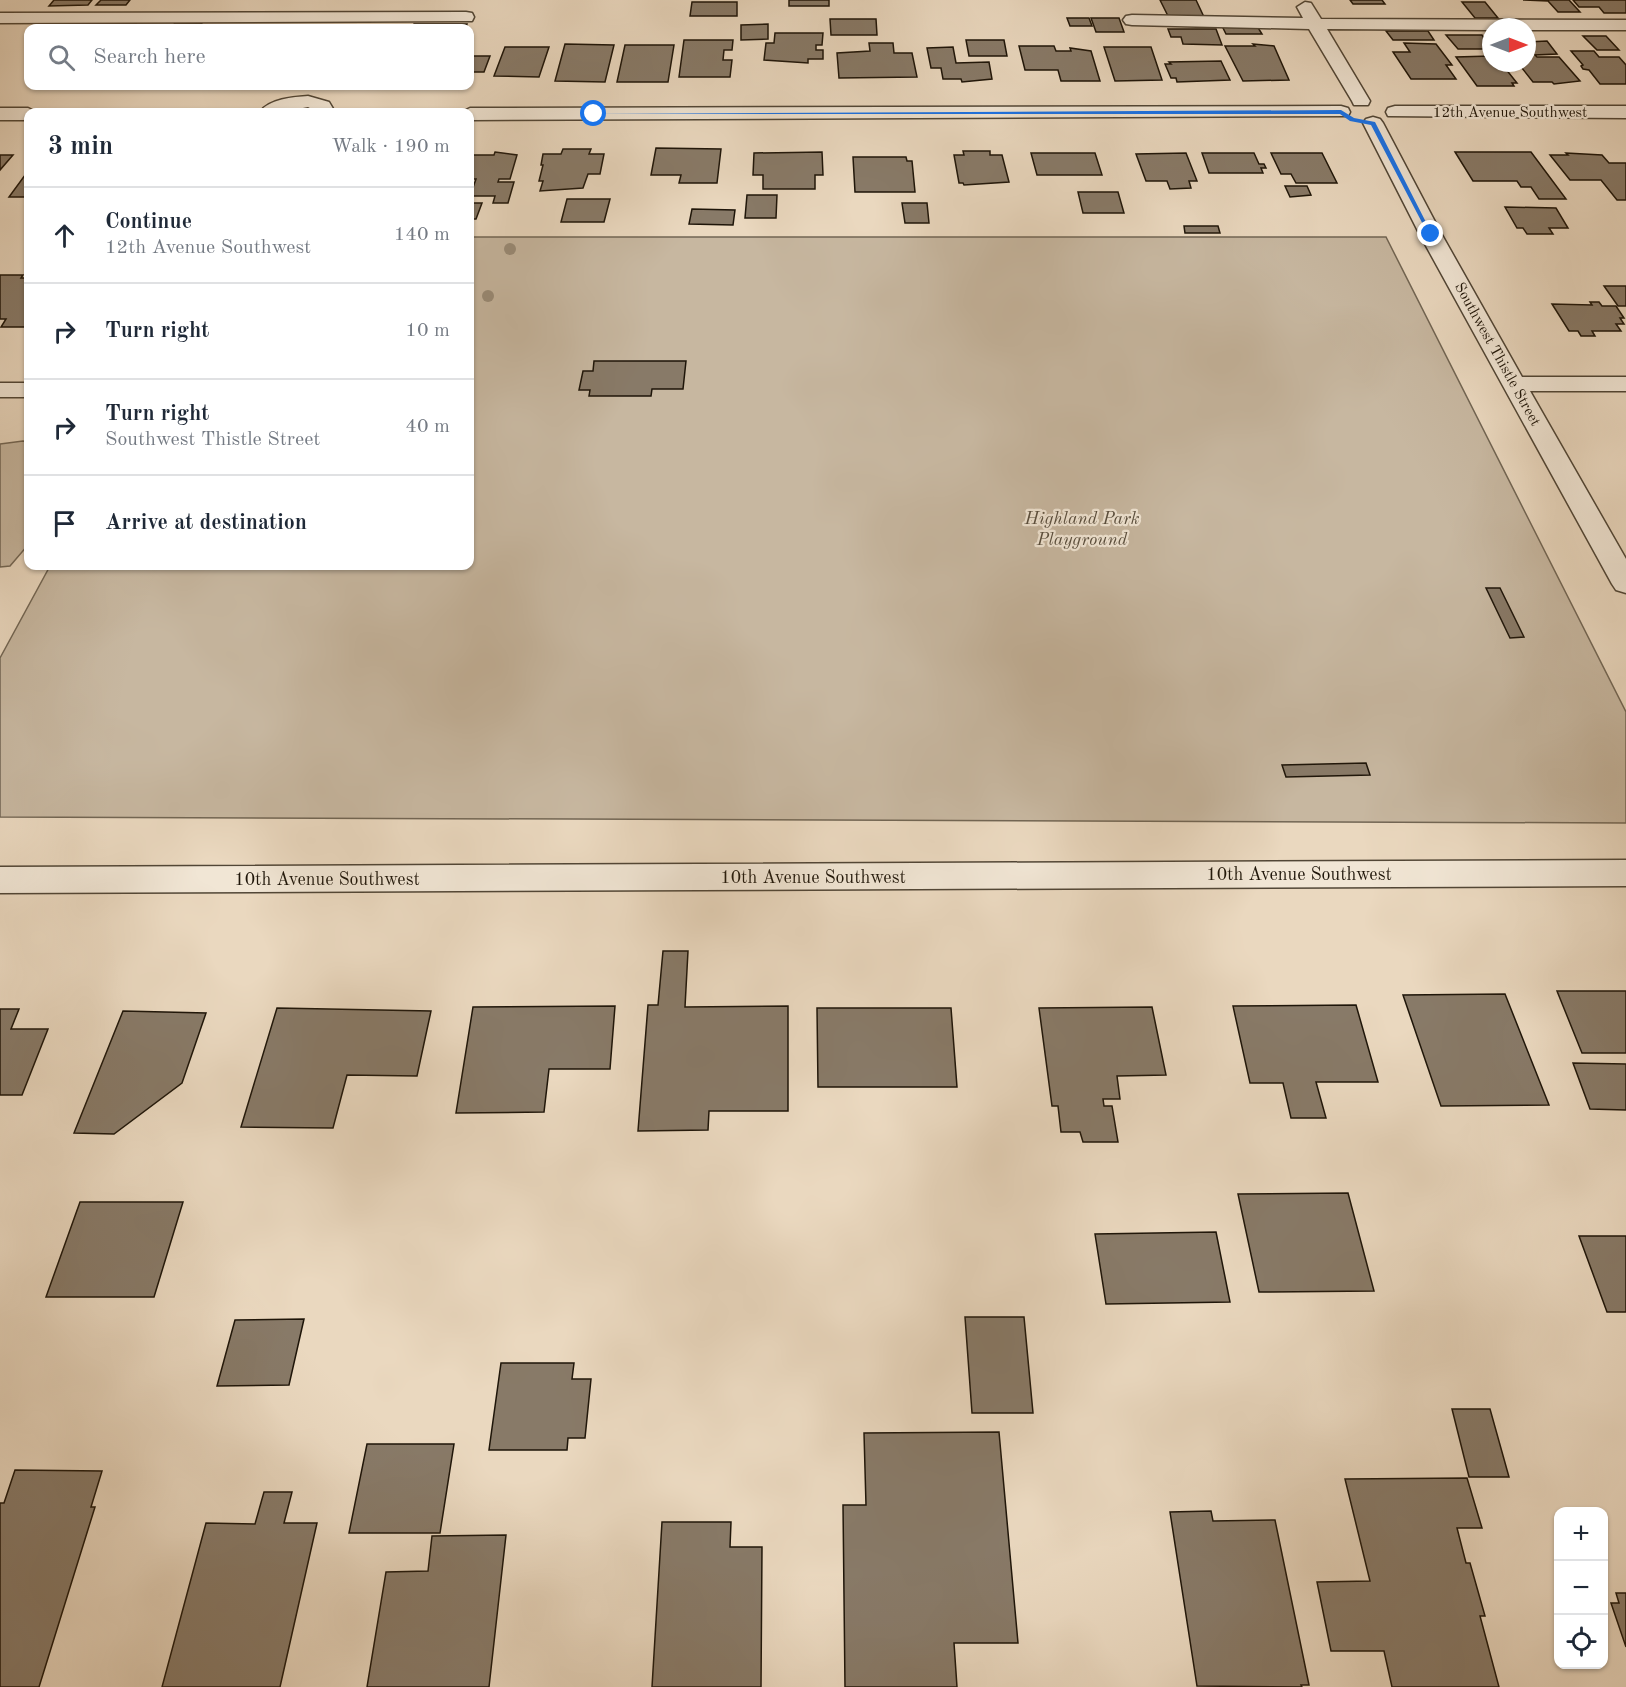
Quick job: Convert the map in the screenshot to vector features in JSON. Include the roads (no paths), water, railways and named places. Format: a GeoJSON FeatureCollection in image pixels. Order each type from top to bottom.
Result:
{"type":"FeatureCollection","features":[{"type":"Feature","properties":{"kind":"street"},"geometry":{"type":"LineString","coordinates":[[349,23],[363,0]]}},
{"type":"Feature","properties":{"kind":"street"},"geometry":{"type":"LineString","coordinates":[[1301,0],[1361,100]]}},
{"type":"Feature","properties":{"kind":"street"},"geometry":{"type":"LineString","coordinates":[[0,18],[349,23],[466,17]]}},
{"type":"Feature","properties":{"kind":"street"},"geometry":{"type":"LineString","coordinates":[[1132,20],[1314,22],[1371,25],[1626,25]]}},
{"type":"Feature","properties":{"kind":"street"},"geometry":{"type":"LineString","coordinates":[[306,102],[313,90]]}},
{"type":"Feature","properties":{"kind":"street"},"geometry":{"type":"LineString","coordinates":[[474,114],[1341,112],[1352,120],[1373,123],[1392,120],[1395,117],[1395,112],[1383,104],[1361,100],[1342,105],[1341,112]]}},
{"type":"Feature","properties":{"kind":"street"},"geometry":{"type":"LineString","coordinates":[[277,108],[306,102],[320,105],[323,108]]}},
{"type":"Feature","properties":{"kind":"street","name":"12th Avenue Southwest"},"geometry":{"type":"LineString","coordinates":[[1395,112],[1626,112]]}},
{"type":"Feature","properties":{"kind":"street"},"geometry":{"type":"LineString","coordinates":[[0,114],[24,114]]}},
{"type":"Feature","properties":{"kind":"street","name":"Southwest Thistle Street"},"geometry":{"type":"LineString","coordinates":[[1373,123],[1431,234],[1626,584]]}},
{"type":"Feature","properties":{"kind":"street"},"geometry":{"type":"LineString","coordinates":[[1515,384],[1626,384]]}},
{"type":"Feature","properties":{"kind":"street"},"geometry":{"type":"LineString","coordinates":[[0,390],[24,390]]}},
{"type":"Feature","properties":{"kind":"street","name":"10th Avenue Southwest"},"geometry":{"type":"LineString","coordinates":[[0,880],[1626,873]]}},
{"type":"Feature","properties":{"kind":"park label","name":"Highland Park Playground"},"geometry":{"type":"Point","coordinates":[1082,528]}}]}
